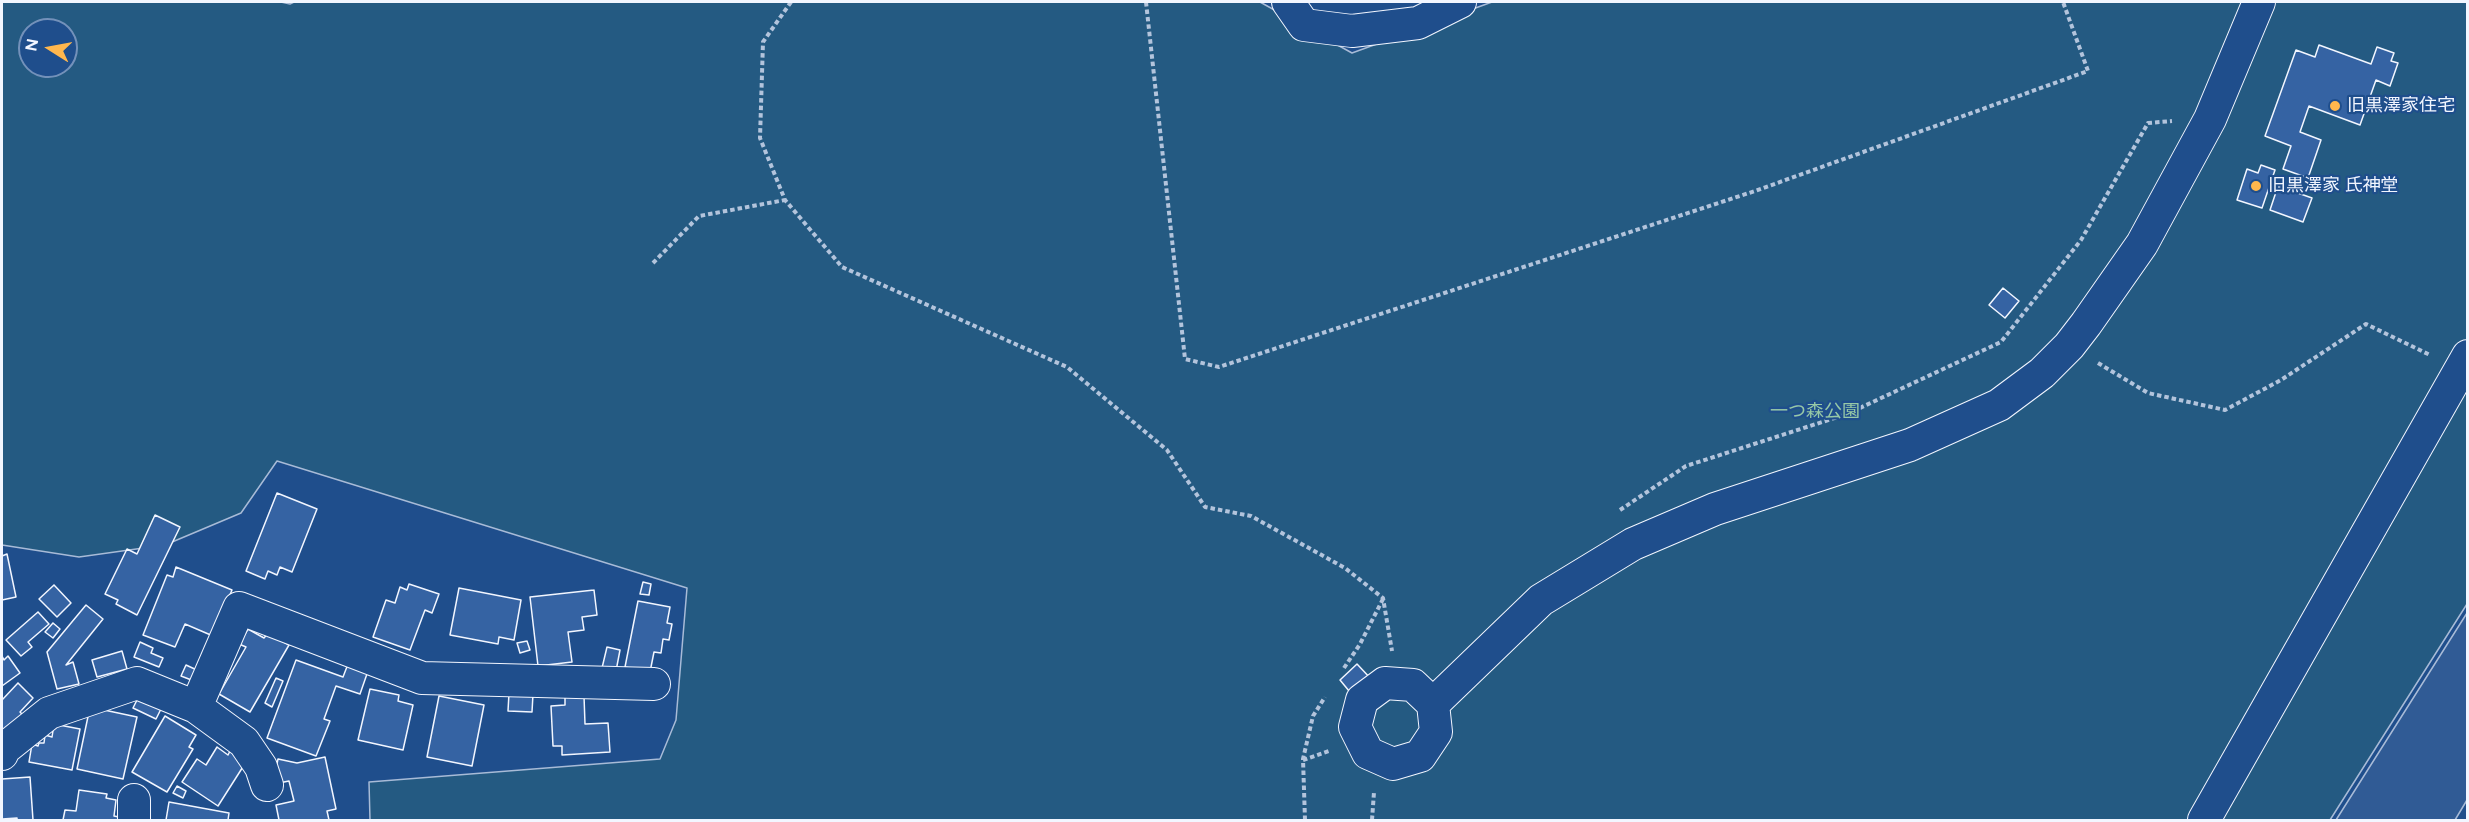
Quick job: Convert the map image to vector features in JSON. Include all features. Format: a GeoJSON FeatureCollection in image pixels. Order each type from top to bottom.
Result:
{"type":"FeatureCollection","features":[{"type":"Feature","properties":{"kind":"street"},"geometry":{"type":"LineString","coordinates":[[1288,2],[1304,25],[1352,31],[1418,23],[1460,2]]}},
{"type":"Feature","properties":{"kind":"street"},"geometry":{"type":"LineString","coordinates":[[1433,704],[1541,600],[1634,544],[1715,509],[1910,446],[1999,405],[2042,373],[2069,346],[2142,244],[2210,119],[2259,2]]}},
{"type":"Feature","properties":{"kind":"street"},"geometry":{"type":"LineString","coordinates":[[2204,820],[2464,363]]}},
{"type":"Feature","properties":{"kind":"street"},"geometry":{"type":"LineString","coordinates":[[196,707],[239,608],[422,678],[654,684]]}},
{"type":"Feature","properties":{"kind":"street"},"geometry":{"type":"LineString","coordinates":[[2,754],[4,749],[49,713],[137,683],[196,707],[244,742],[261,767],[267,785]]}},
{"type":"Feature","properties":{"kind":"street"},"geometry":{"type":"LineString","coordinates":[[1385,683],[1413,685],[1433,704],[1436,732],[1420,756],[1393,764],[1368,753],[1355,727],[1362,700],[1385,683]]}},
{"type":"Feature","properties":{"kind":"path"},"geometry":{"type":"LineString","coordinates":[[791,2],[763,42],[760,138],[785,200],[842,267],[1066,367],[1167,450],[1205,507],[1251,516],[1345,568],[1383,598],[1398,684]]}},
{"type":"Feature","properties":{"kind":"path"},"geometry":{"type":"LineString","coordinates":[[1146,2],[1185,359],[1219,367],[1755,191],[2088,71],[2063,2]]}},
{"type":"Feature","properties":{"kind":"path"},"geometry":{"type":"LineString","coordinates":[[1611,516],[1686,466],[1847,414],[2001,342],[2080,240],[2148,123],[2210,119]]}},
{"type":"Feature","properties":{"kind":"path"},"geometry":{"type":"LineString","coordinates":[[653,263],[699,216],[785,200]]}},
{"type":"Feature","properties":{"kind":"path"},"geometry":{"type":"LineString","coordinates":[[2069,346],[2148,393],[2225,410],[2281,380],[2366,324],[2464,363]]}},
{"type":"Feature","properties":{"kind":"path"},"geometry":{"type":"LineString","coordinates":[[1305,820],[1303,759],[1362,740]]}},
{"type":"Feature","properties":{"kind":"green space","name":"一つ森公園"},"geometry":{"type":"Polygon","coordinates":[[[2,2],[281,2],[290,4],[294,2],[1260,2],[1352,53],[1492,2],[2467,2],[2467,604],[2330,820],[370,820],[369,782],[660,759],[676,720],[687,588],[277,461],[241,513],[165,545],[79,557],[2,545],[2,2]]]}},
{"type":"Feature","properties":{"kind":"shaded area"},"geometry":{"type":"Polygon","coordinates":[[[2467,613],[2467,800],[2455,820],[2336,820],[2467,613]]]}},
{"type":"Feature","properties":{"kind":"building"},"geometry":{"type":"Polygon","coordinates":[[[2319,45],[2371,64],[2377,47],[2394,53],[2391,61],[2398,63],[2390,86],[2376,80],[2360,125],[2309,106],[2300,132],[2321,140],[2308,178],[2283,169],[2291,146],[2265,136],[2296,50],[2315,57],[2319,45]]]}},
{"type":"Feature","properties":{"kind":"building","name":"旧黒澤家 氏神堂"},"geometry":{"type":"Polygon","coordinates":[[[2261,165],[2275,170],[2262,208],[2237,200],[2247,169],[2258,173],[2261,165]]]}},
{"type":"Feature","properties":{"kind":"building"},"geometry":{"type":"Polygon","coordinates":[[[2278,186],[2312,198],[2303,222],[2270,210],[2278,186]]]}},
{"type":"Feature","properties":{"kind":"building"},"geometry":{"type":"Polygon","coordinates":[[[2003,288],[2019,301],[2005,318],[1989,305],[2003,288]]]}},
{"type":"Feature","properties":{"kind":"building"},"geometry":{"type":"Polygon","coordinates":[[[277,493],[317,509],[292,572],[280,567],[277,575],[268,571],[265,579],[246,571],[277,493]]]}},
{"type":"Feature","properties":{"kind":"building"},"geometry":{"type":"Polygon","coordinates":[[[155,515],[180,527],[137,615],[116,604],[118,600],[105,594],[127,549],[137,554],[155,515]]]}},
{"type":"Feature","properties":{"kind":"building"},"geometry":{"type":"Polygon","coordinates":[[[7,554],[16,597],[2,600],[2,556],[7,554]]]}},
{"type":"Feature","properties":{"kind":"building"},"geometry":{"type":"Polygon","coordinates":[[[176,567],[232,590],[213,636],[185,624],[175,647],[143,635],[167,575],[173,577],[176,567]]]}},
{"type":"Feature","properties":{"kind":"building"},"geometry":{"type":"Polygon","coordinates":[[[643,582],[651,584],[649,595],[640,594],[643,582]]]}},
{"type":"Feature","properties":{"kind":"building"},"geometry":{"type":"Polygon","coordinates":[[[409,584],[439,594],[432,613],[425,610],[410,650],[373,637],[386,600],[395,603],[400,587],[407,590],[409,584]]]}},
{"type":"Feature","properties":{"kind":"building"},"geometry":{"type":"Polygon","coordinates":[[[54,585],[71,603],[57,617],[39,599],[54,585]]]}},
{"type":"Feature","properties":{"kind":"building"},"geometry":{"type":"Polygon","coordinates":[[[459,588],[521,600],[514,640],[499,637],[498,644],[450,635],[459,588]]]}},
{"type":"Feature","properties":{"kind":"building"},"geometry":{"type":"Polygon","coordinates":[[[594,590],[597,615],[582,617],[584,630],[568,632],[572,662],[538,666],[530,597],[594,590]]]}},
{"type":"Feature","properties":{"kind":"building"},"geometry":{"type":"Polygon","coordinates":[[[638,601],[670,607],[667,623],[672,624],[669,640],[663,639],[661,653],[654,652],[650,672],[625,667],[638,601]]]}},
{"type":"Feature","properties":{"kind":"building"},"geometry":{"type":"Polygon","coordinates":[[[86,605],[103,619],[66,665],[73,662],[79,684],[57,689],[47,652],[86,605]]]}},
{"type":"Feature","properties":{"kind":"building"},"geometry":{"type":"Polygon","coordinates":[[[38,612],[49,624],[28,642],[32,647],[21,656],[6,640],[38,612]]]}},
{"type":"Feature","properties":{"kind":"building"},"geometry":{"type":"Polygon","coordinates":[[[53,623],[60,629],[53,638],[45,632],[53,623]]]}},
{"type":"Feature","properties":{"kind":"building"},"geometry":{"type":"Polygon","coordinates":[[[248,629],[264,638],[268,633],[289,645],[250,712],[219,694],[246,647],[239,644],[248,629]]]}},
{"type":"Feature","properties":{"kind":"building"},"geometry":{"type":"Polygon","coordinates":[[[527,641],[530,650],[520,653],[517,643],[527,641]]]}},
{"type":"Feature","properties":{"kind":"building"},"geometry":{"type":"Polygon","coordinates":[[[140,642],[153,648],[151,653],[163,658],[159,667],[134,657],[140,642]]]}},
{"type":"Feature","properties":{"kind":"building"},"geometry":{"type":"Polygon","coordinates":[[[607,647],[620,650],[616,671],[602,668],[607,647]]]}},
{"type":"Feature","properties":{"kind":"building"},"geometry":{"type":"Polygon","coordinates":[[[122,651],[127,669],[97,677],[92,660],[122,651]]]}},
{"type":"Feature","properties":{"kind":"building"},"geometry":{"type":"Polygon","coordinates":[[[2,656],[4,660],[8,656],[20,673],[2,686],[2,656]]]}},
{"type":"Feature","properties":{"kind":"building"},"geometry":{"type":"Polygon","coordinates":[[[296,660],[343,677],[348,664],[368,671],[360,694],[336,686],[324,719],[330,721],[316,756],[267,738],[296,660]]]}},
{"type":"Feature","properties":{"kind":"building"},"geometry":{"type":"Polygon","coordinates":[[[1357,664],[1372,680],[1354,697],[1340,680],[1357,664]]]}},
{"type":"Feature","properties":{"kind":"building"},"geometry":{"type":"Polygon","coordinates":[[[186,665],[199,671],[194,681],[181,676],[186,665]]]}},
{"type":"Feature","properties":{"kind":"building"},"geometry":{"type":"Polygon","coordinates":[[[276,678],[283,681],[272,707],[265,703],[276,678]]]}},
{"type":"Feature","properties":{"kind":"building"},"geometry":{"type":"Polygon","coordinates":[[[18,683],[33,698],[20,712],[25,717],[2,741],[2,700],[18,683]]]}},
{"type":"Feature","properties":{"kind":"building"},"geometry":{"type":"Polygon","coordinates":[[[370,689],[399,695],[398,701],[413,705],[403,750],[358,740],[370,689]]]}},
{"type":"Feature","properties":{"kind":"building"},"geometry":{"type":"Polygon","coordinates":[[[142,690],[165,701],[156,719],[133,708],[142,690]]]}},
{"type":"Feature","properties":{"kind":"building"},"geometry":{"type":"Polygon","coordinates":[[[509,693],[533,694],[532,712],[508,711],[509,693]]]}},
{"type":"Feature","properties":{"kind":"building"},"geometry":{"type":"Polygon","coordinates":[[[439,696],[484,705],[472,766],[427,757],[439,696]]]}},
{"type":"Feature","properties":{"kind":"building"},"geometry":{"type":"Polygon","coordinates":[[[584,696],[585,724],[608,723],[610,752],[562,755],[562,746],[553,746],[551,706],[565,705],[565,697],[584,696]]]}},
{"type":"Feature","properties":{"kind":"building"},"geometry":{"type":"Polygon","coordinates":[[[90,707],[137,717],[123,779],[77,769],[90,707]]]}},
{"type":"Feature","properties":{"kind":"building"},"geometry":{"type":"Polygon","coordinates":[[[165,716],[196,735],[189,747],[193,749],[167,792],[132,772],[165,716]]]}},
{"type":"Feature","properties":{"kind":"building"},"geometry":{"type":"Polygon","coordinates":[[[54,724],[80,729],[72,770],[29,762],[32,744],[38,746],[39,743],[44,743],[45,735],[52,737],[54,724]]]}},
{"type":"Feature","properties":{"kind":"building"},"geometry":{"type":"Polygon","coordinates":[[[217,747],[228,755],[230,751],[246,762],[218,806],[182,782],[197,759],[206,765],[217,747]]]}},
{"type":"Feature","properties":{"kind":"building"},"geometry":{"type":"Polygon","coordinates":[[[325,757],[336,809],[327,811],[329,820],[279,820],[276,805],[294,801],[289,781],[279,783],[274,778],[278,759],[297,763],[325,757]]]}},
{"type":"Feature","properties":{"kind":"building"},"geometry":{"type":"Polygon","coordinates":[[[30,777],[33,820],[2,819],[2,779],[30,777]]]}},
{"type":"Feature","properties":{"kind":"building"},"geometry":{"type":"Polygon","coordinates":[[[177,786],[186,791],[183,798],[173,793],[177,786]]]}},
{"type":"Feature","properties":{"kind":"building"},"geometry":{"type":"Polygon","coordinates":[[[79,790],[107,794],[106,798],[116,800],[114,816],[119,817],[118,820],[63,820],[65,810],[76,811],[79,790]]]}},
{"type":"Feature","properties":{"kind":"building"},"geometry":{"type":"Polygon","coordinates":[[[169,802],[229,813],[228,820],[166,820],[169,802]]]}},
{"type":"Feature","properties":{"kind":"place","name":"旧黒澤家住宅"},"geometry":{"type":"Point","coordinates":[2335,106]}},
{"type":"Feature","properties":{"kind":"place","name":"旧黒澤家 氏神堂"},"geometry":{"type":"Point","coordinates":[2256,186]}}]}
